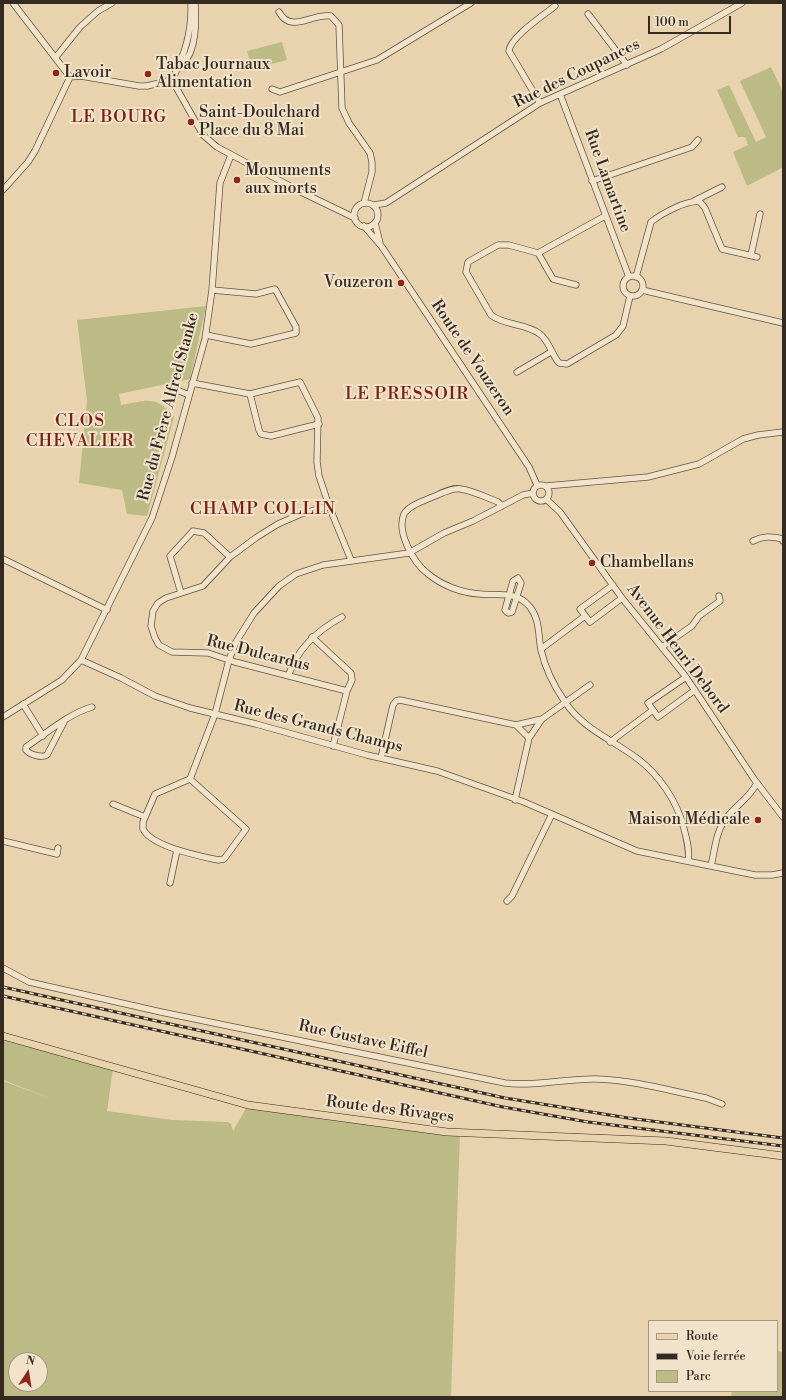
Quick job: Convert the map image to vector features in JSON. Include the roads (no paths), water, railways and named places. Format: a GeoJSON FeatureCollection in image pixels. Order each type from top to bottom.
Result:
{"type":"FeatureCollection","features":[{"type":"Feature","properties":{"kind":"main road","name":"Route des Rivages"},"geometry":{"type":"LineString","coordinates":[[3,1036],[248,1105],[447,1132],[666,1141],[783,1156]]}},
{"type":"Feature","properties":{"kind":"street"},"geometry":{"type":"LineString","coordinates":[[13,3],[70,76]]}},
{"type":"Feature","properties":{"kind":"street"},"geometry":{"type":"LineString","coordinates":[[56,57],[80,27],[98,11],[112,3]]}},
{"type":"Feature","properties":{"kind":"street"},"geometry":{"type":"LineString","coordinates":[[191,3],[192,30]]}},
{"type":"Feature","properties":{"kind":"street"},"geometry":{"type":"LineString","coordinates":[[172,80],[184,54],[192,30],[195,3]]}},
{"type":"Feature","properties":{"kind":"street"},"geometry":{"type":"LineString","coordinates":[[272,89],[280,92],[377,60],[471,3]]}},
{"type":"Feature","properties":{"kind":"street","name":"Rue des Coupances"},"geometry":{"type":"LineString","coordinates":[[374,205],[386,203],[540,103],[675,42],[697,27],[742,3]]}},
{"type":"Feature","properties":{"kind":"street"},"geometry":{"type":"LineString","coordinates":[[540,103],[510,51],[510,48],[519,36],[555,6]]}},
{"type":"Feature","properties":{"kind":"street"},"geometry":{"type":"LineString","coordinates":[[280,12],[283,20],[292,24],[324,15],[331,16],[339,25],[341,103],[344,113],[372,158],[372,172],[364,203],[356,209],[338,209]]}},
{"type":"Feature","properties":{"kind":"street"},"geometry":{"type":"LineString","coordinates":[[588,14],[627,65]]}},
{"type":"Feature","properties":{"kind":"street"},"geometry":{"type":"LineString","coordinates":[[70,76],[81,76],[139,86],[147,86],[172,80]]}},
{"type":"Feature","properties":{"kind":"street"},"geometry":{"type":"LineString","coordinates":[[3,190],[28,162],[35,151],[70,76]]}},
{"type":"Feature","properties":{"kind":"street"},"geometry":{"type":"LineString","coordinates":[[172,80],[203,135],[217,147],[355,218]]}},
{"type":"Feature","properties":{"kind":"street","name":"Rue Lamartine"},"geometry":{"type":"LineString","coordinates":[[560,94],[605,216],[632,277]]}},
{"type":"Feature","properties":{"kind":"street"},"geometry":{"type":"LineString","coordinates":[[592,180],[692,147],[698,140]]}},
{"type":"Feature","properties":{"kind":"street","name":"Rue du Frère Alfred Stanke"},"geometry":{"type":"LineString","coordinates":[[3,717],[62,680],[80,660],[107,610],[160,500],[206,335],[212,290],[220,183],[231,155]]}},
{"type":"Feature","properties":{"kind":"street"},"geometry":{"type":"LineString","coordinates":[[632,277],[641,280],[642,290],[639,295],[630,296],[624,292],[623,285],[632,277],[651,222],[658,216],[722,187]]}},
{"type":"Feature","properties":{"kind":"street"},"geometry":{"type":"LineString","coordinates":[[693,201],[700,202],[705,208],[722,249],[758,257]]}},
{"type":"Feature","properties":{"kind":"street"},"geometry":{"type":"LineString","coordinates":[[356,209],[355,218],[358,224],[364,226],[375,223],[378,216],[377,210],[374,205],[364,203]]}},
{"type":"Feature","properties":{"kind":"street","name":"Rue des Coupances"},"geometry":{"type":"LineString","coordinates":[[378,216],[386,203]]}},
{"type":"Feature","properties":{"kind":"street"},"geometry":{"type":"LineString","coordinates":[[751,255],[760,214]]}},
{"type":"Feature","properties":{"kind":"street"},"geometry":{"type":"LineString","coordinates":[[605,216],[538,252],[509,245],[498,245],[468,262],[466,272],[491,315],[498,320],[533,329],[542,336],[551,352],[560,363],[567,364],[616,335],[623,326],[630,296]]}},
{"type":"Feature","properties":{"kind":"street","name":"Route de Vouzeron"},"geometry":{"type":"LineString","coordinates":[[375,223],[382,247]]}},
{"type":"Feature","properties":{"kind":"street","name":"Route de Vouzeron"},"geometry":{"type":"LineString","coordinates":[[364,226],[382,247],[529,467],[537,485]]}},
{"type":"Feature","properties":{"kind":"street"},"geometry":{"type":"LineString","coordinates":[[538,252],[553,280],[576,285]]}},
{"type":"Feature","properties":{"kind":"street"},"geometry":{"type":"LineString","coordinates":[[206,335],[251,344],[296,333],[296,328],[276,289],[256,294],[212,290]]}},
{"type":"Feature","properties":{"kind":"street"},"geometry":{"type":"LineString","coordinates":[[642,290],[783,323]]}},
{"type":"Feature","properties":{"kind":"street"},"geometry":{"type":"LineString","coordinates":[[517,372],[551,352]]}},
{"type":"Feature","properties":{"kind":"street"},"geometry":{"type":"LineString","coordinates":[[192,383],[250,394],[300,382],[315,409],[319,424],[319,476],[329,506],[351,560]]}},
{"type":"Feature","properties":{"kind":"street"},"geometry":{"type":"LineString","coordinates":[[177,390],[189,395]]}},
{"type":"Feature","properties":{"kind":"street"},"geometry":{"type":"LineString","coordinates":[[250,394],[261,434],[271,436],[319,424]]}},
{"type":"Feature","properties":{"kind":"street"},"geometry":{"type":"LineString","coordinates":[[190,778],[246,829],[224,859],[218,860],[177,850],[146,833],[142,826],[155,794],[190,778],[215,714],[229,660],[236,642],[254,613],[279,586],[296,574],[310,569],[351,560],[410,553],[444,533],[523,495],[532,493],[537,485],[546,486],[648,477],[699,464],[742,440],[758,435],[783,432]]}},
{"type":"Feature","properties":{"kind":"street"},"geometry":{"type":"LineString","coordinates":[[532,493],[538,500],[543,501],[549,495],[549,490],[546,486]]}},
{"type":"Feature","properties":{"kind":"street"},"geometry":{"type":"LineString","coordinates":[[502,506],[498,502],[460,488],[425,500],[408,509],[404,514],[404,536],[410,553],[426,573],[451,587],[478,594],[508,594],[518,596],[529,606],[536,616],[541,649],[546,668],[565,702],[592,729],[638,759],[650,769],[667,790],[682,822],[687,842],[688,861]]}},
{"type":"Feature","properties":{"kind":"street","name":"Avenue Henri Debord"},"geometry":{"type":"LineString","coordinates":[[546,499],[560,512],[622,598],[686,677],[757,784],[783,816]]}},
{"type":"Feature","properties":{"kind":"street","name":"Rue Dulcardus"},"geometry":{"type":"LineString","coordinates":[[329,506],[301,514],[278,524],[230,557],[203,586],[166,598],[158,603],[153,612],[151,626],[155,638],[164,649],[172,652],[198,652],[288,674],[347,691]]}},
{"type":"Feature","properties":{"kind":"street"},"geometry":{"type":"LineString","coordinates":[[181,593],[170,556],[193,531],[204,532],[230,557]]}},
{"type":"Feature","properties":{"kind":"street"},"geometry":{"type":"LineString","coordinates":[[753,541],[762,536],[783,540]]}},
{"type":"Feature","properties":{"kind":"street"},"geometry":{"type":"LineString","coordinates":[[3,559],[107,610]]}},
{"type":"Feature","properties":{"kind":"street"},"geometry":{"type":"LineString","coordinates":[[518,578],[521,583],[518,596],[512,612],[508,613],[505,610],[508,594],[512,580],[518,578]]}},
{"type":"Feature","properties":{"kind":"street"},"geometry":{"type":"LineString","coordinates":[[613,585],[580,609],[590,622],[622,598]]}},
{"type":"Feature","properties":{"kind":"street"},"geometry":{"type":"LineString","coordinates":[[662,647],[692,626],[699,616],[720,601],[719,596]]}},
{"type":"Feature","properties":{"kind":"street"},"geometry":{"type":"LineString","coordinates":[[288,674],[293,663],[312,637],[324,627],[342,616]]}},
{"type":"Feature","properties":{"kind":"street"},"geometry":{"type":"LineString","coordinates":[[541,649],[585,616]]}},
{"type":"Feature","properties":{"kind":"street"},"geometry":{"type":"LineString","coordinates":[[312,637],[351,673],[352,680],[347,691],[333,746]]}},
{"type":"Feature","properties":{"kind":"street","name":"Rue des Grands Champs"},"geometry":{"type":"LineString","coordinates":[[80,660],[155,696],[190,708],[333,746],[437,771],[552,814],[637,851],[755,874],[772,875],[783,873]]}},
{"type":"Feature","properties":{"kind":"street"},"geometry":{"type":"LineString","coordinates":[[686,677],[648,704],[658,717],[695,690]]}},
{"type":"Feature","properties":{"kind":"street"},"geometry":{"type":"LineString","coordinates":[[515,800],[529,738],[542,719],[590,685]]}},
{"type":"Feature","properties":{"kind":"street"},"geometry":{"type":"LineString","coordinates":[[381,758],[393,705],[396,701],[400,700],[516,725],[542,719]]}},
{"type":"Feature","properties":{"kind":"street"},"geometry":{"type":"LineString","coordinates":[[23,704],[43,736]]}},
{"type":"Feature","properties":{"kind":"street"},"geometry":{"type":"LineString","coordinates":[[64,722],[47,755],[44,757],[28,753],[26,747],[80,711],[92,707]]}},
{"type":"Feature","properties":{"kind":"street"},"geometry":{"type":"LineString","coordinates":[[610,742],[653,710]]}},
{"type":"Feature","properties":{"kind":"street"},"geometry":{"type":"LineString","coordinates":[[516,725],[529,738]]}},
{"type":"Feature","properties":{"kind":"street"},"geometry":{"type":"LineString","coordinates":[[54,729],[58,732],[58,734]]}},
{"type":"Feature","properties":{"kind":"street"},"geometry":{"type":"LineString","coordinates":[[711,866],[715,842],[723,822],[749,795],[757,784]]}},
{"type":"Feature","properties":{"kind":"street"},"geometry":{"type":"LineString","coordinates":[[113,804],[145,817]]}},
{"type":"Feature","properties":{"kind":"street"},"geometry":{"type":"LineString","coordinates":[[506,901],[512,896],[552,814]]}},
{"type":"Feature","properties":{"kind":"street"},"geometry":{"type":"LineString","coordinates":[[3,841],[57,854],[58,848]]}},
{"type":"Feature","properties":{"kind":"street"},"geometry":{"type":"LineString","coordinates":[[170,883],[177,850]]}},
{"type":"Feature","properties":{"kind":"street","name":"Rue Gustave Eiffel"},"geometry":{"type":"LineString","coordinates":[[3,968],[29,982],[37,984],[161,1012],[505,1083],[535,1085],[588,1079],[608,1080],[706,1098],[722,1104]]}},
{"type":"Feature","properties":{"kind":"railway"},"geometry":{"type":"LineString","coordinates":[[3,987],[505,1098],[628,1118],[783,1138]]}},
{"type":"Feature","properties":{"kind":"railway"},"geometry":{"type":"LineString","coordinates":[[3,996],[503,1107],[588,1122],[783,1146]]}},
{"type":"Feature","properties":{"kind":"place","name":"Lavoir"},"geometry":{"type":"Point","coordinates":[56,73]}},
{"type":"Feature","properties":{"kind":"place","name":"Tabac Journaux Alimentation"},"geometry":{"type":"Point","coordinates":[148,74]}},
{"type":"Feature","properties":{"kind":"place","name":"Saint-Doulchard Place du 8 Mai"},"geometry":{"type":"Point","coordinates":[191,122]}},
{"type":"Feature","properties":{"kind":"place","name":"Monuments aux morts"},"geometry":{"type":"Point","coordinates":[237,180]}},
{"type":"Feature","properties":{"kind":"place","name":"Vouzeron"},"geometry":{"type":"Point","coordinates":[401,283]}},
{"type":"Feature","properties":{"kind":"place","name":"Chambellans"},"geometry":{"type":"Point","coordinates":[592,563]}},
{"type":"Feature","properties":{"kind":"place","name":"Maison Médicale"},"geometry":{"type":"Point","coordinates":[758,820]}},
{"type":"Feature","properties":{"kind":"district","name":"LE BOURG"},"geometry":{"type":"Point","coordinates":[119,118]}},
{"type":"Feature","properties":{"kind":"district","name":"LE PRESSOIR"},"geometry":{"type":"Point","coordinates":[407,395]}},
{"type":"Feature","properties":{"kind":"district","name":"CLOS CHEVALIER"},"geometry":{"type":"Point","coordinates":[80,432]}},
{"type":"Feature","properties":{"kind":"district","name":"CHAMP COLLIN"},"geometry":{"type":"Point","coordinates":[263,510]}}]}
